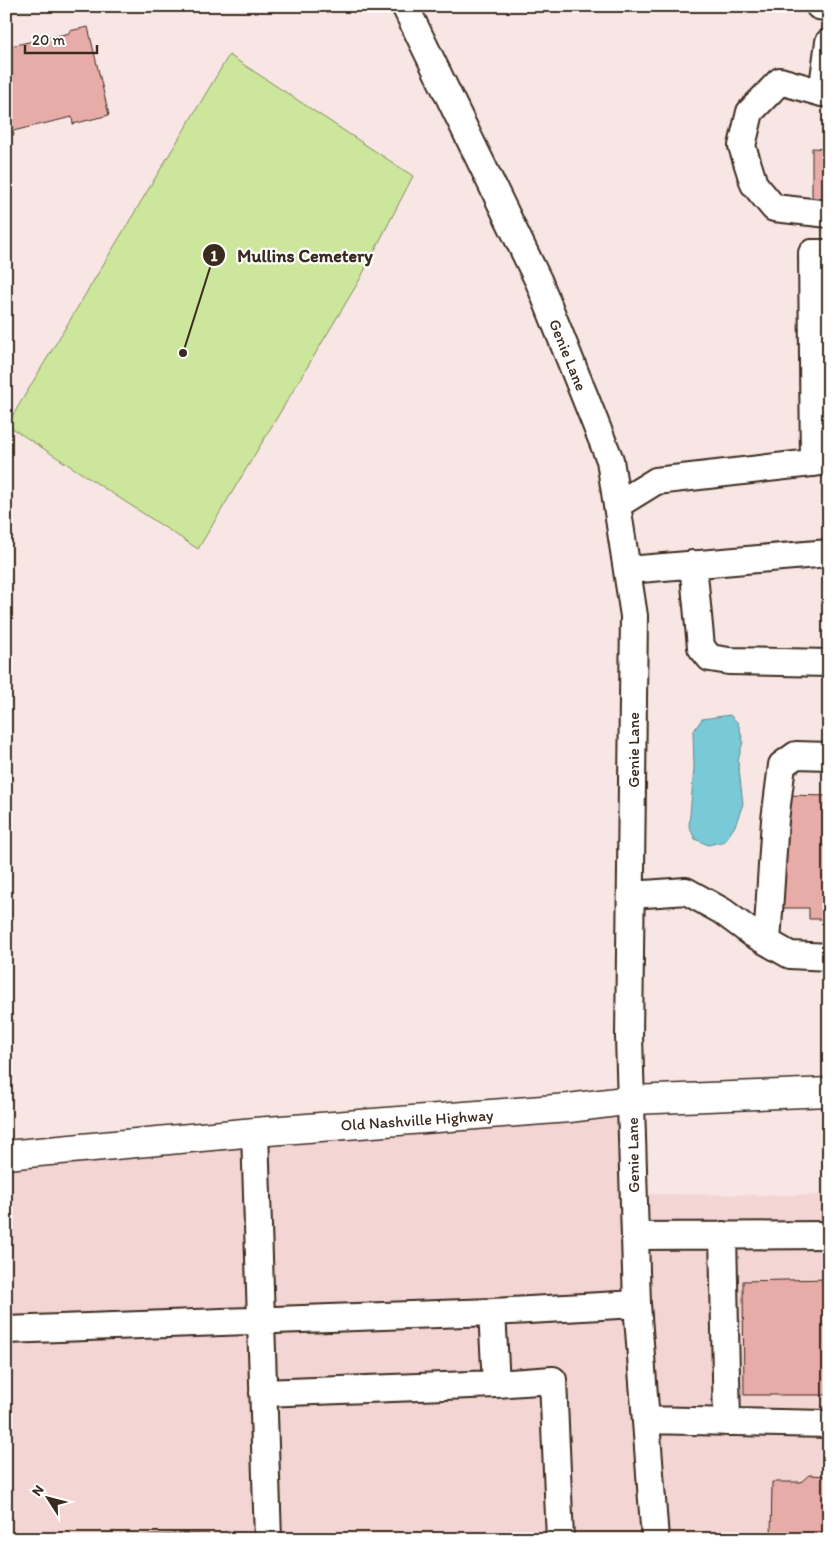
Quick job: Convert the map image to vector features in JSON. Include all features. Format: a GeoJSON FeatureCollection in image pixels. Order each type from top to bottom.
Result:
{"type":"FeatureCollection","features":[{"type":"Feature","properties":{"kind":"main road","name":"Old Nashville Highway"},"geometry":{"type":"LineString","coordinates":[[6,1155],[255,1132],[569,1108],[632,1100],[829,1092]]}},
{"type":"Feature","properties":{"kind":"street","name":"Genie Lane"},"geometry":{"type":"LineString","coordinates":[[405,6],[538,282],[610,460],[628,570],[634,616],[629,1025],[637,1304],[655,1539]]}},
{"type":"Feature","properties":{"kind":"street"},"geometry":{"type":"LineString","coordinates":[[819,6],[829,8]]}},
{"type":"Feature","properties":{"kind":"street"},"geometry":{"type":"LineString","coordinates":[[829,42],[825,93],[780,81],[750,112],[742,146],[754,184],[774,208],[829,214]]}},
{"type":"Feature","properties":{"kind":"street"},"geometry":{"type":"LineString","coordinates":[[617,505],[656,481],[822,462],[821,354],[812,253],[829,253]]}},
{"type":"Feature","properties":{"kind":"street"},"geometry":{"type":"LineString","coordinates":[[628,570],[829,553]]}},
{"type":"Feature","properties":{"kind":"street"},"geometry":{"type":"LineString","coordinates":[[693,564],[701,647],[710,658],[729,661],[829,663]]}},
{"type":"Feature","properties":{"kind":"street"},"geometry":{"type":"LineString","coordinates":[[767,942],[775,820],[782,765],[796,755],[829,756]]}},
{"type":"Feature","properties":{"kind":"street"},"geometry":{"type":"LineString","coordinates":[[632,895],[686,891],[722,911],[753,934],[790,955],[829,957]]}},
{"type":"Feature","properties":{"kind":"street"},"geometry":{"type":"LineString","coordinates":[[255,1132],[268,1539]]}},
{"type":"Feature","properties":{"kind":"street"},"geometry":{"type":"LineString","coordinates":[[723,1235],[727,1422]]}},
{"type":"Feature","properties":{"kind":"street"},"geometry":{"type":"LineString","coordinates":[[636,1236],[829,1235]]}},
{"type":"Feature","properties":{"kind":"street"},"geometry":{"type":"LineString","coordinates":[[6,1330],[492,1312],[637,1304]]}},
{"type":"Feature","properties":{"kind":"street"},"geometry":{"type":"LineString","coordinates":[[492,1312],[496,1384]]}},
{"type":"Feature","properties":{"kind":"street"},"geometry":{"type":"LineString","coordinates":[[263,1393],[553,1380],[560,1539]]}},
{"type":"Feature","properties":{"kind":"street"},"geometry":{"type":"LineString","coordinates":[[646,1420],[829,1424]]}},
{"type":"Feature","properties":{"kind":"shaded area"},"geometry":{"type":"Polygon","coordinates":[[[632,1100],[634,1194],[829,1195],[829,1539],[6,1539],[6,1155],[632,1100]]]}},
{"type":"Feature","properties":{"kind":"green space"},"geometry":{"type":"Polygon","coordinates":[[[229,55],[413,176],[359,281],[198,549],[7,425],[229,55]]]}},
{"type":"Feature","properties":{"kind":"water"},"geometry":{"type":"Polygon","coordinates":[[[730,715],[738,723],[743,741],[738,761],[743,804],[735,826],[725,841],[708,845],[695,839],[689,826],[694,768],[693,732],[702,719],[730,715]]]}},
{"type":"Feature","properties":{"kind":"building"},"geometry":{"type":"Polygon","coordinates":[[[88,27],[109,115],[73,124],[72,117],[13,131],[14,135],[6,136],[6,47],[70,33],[69,31],[88,27]]]}},
{"type":"Feature","properties":{"kind":"building"},"geometry":{"type":"Polygon","coordinates":[[[812,148],[829,149],[829,201],[812,201],[812,148]]]}},
{"type":"Feature","properties":{"kind":"building"},"geometry":{"type":"Polygon","coordinates":[[[786,795],[829,796],[829,919],[809,919],[809,908],[783,908],[786,795]]]}},
{"type":"Feature","properties":{"kind":"building"},"geometry":{"type":"Polygon","coordinates":[[[829,1279],[829,1395],[744,1395],[743,1281],[829,1279]]]}},
{"type":"Feature","properties":{"kind":"building"},"geometry":{"type":"Polygon","coordinates":[[[809,1475],[829,1476],[829,1539],[771,1539],[772,1482],[801,1482],[809,1475]]]}},
{"type":"Feature","properties":{"kind":"building"},"geometry":{"type":"Polygon","coordinates":[[[208,1533],[209,1539],[47,1539],[208,1533]]]}},
{"type":"Feature","properties":{"kind":"place","name":"Mullins Cemetery"},"geometry":{"type":"Point","coordinates":[183,353]}}]}
